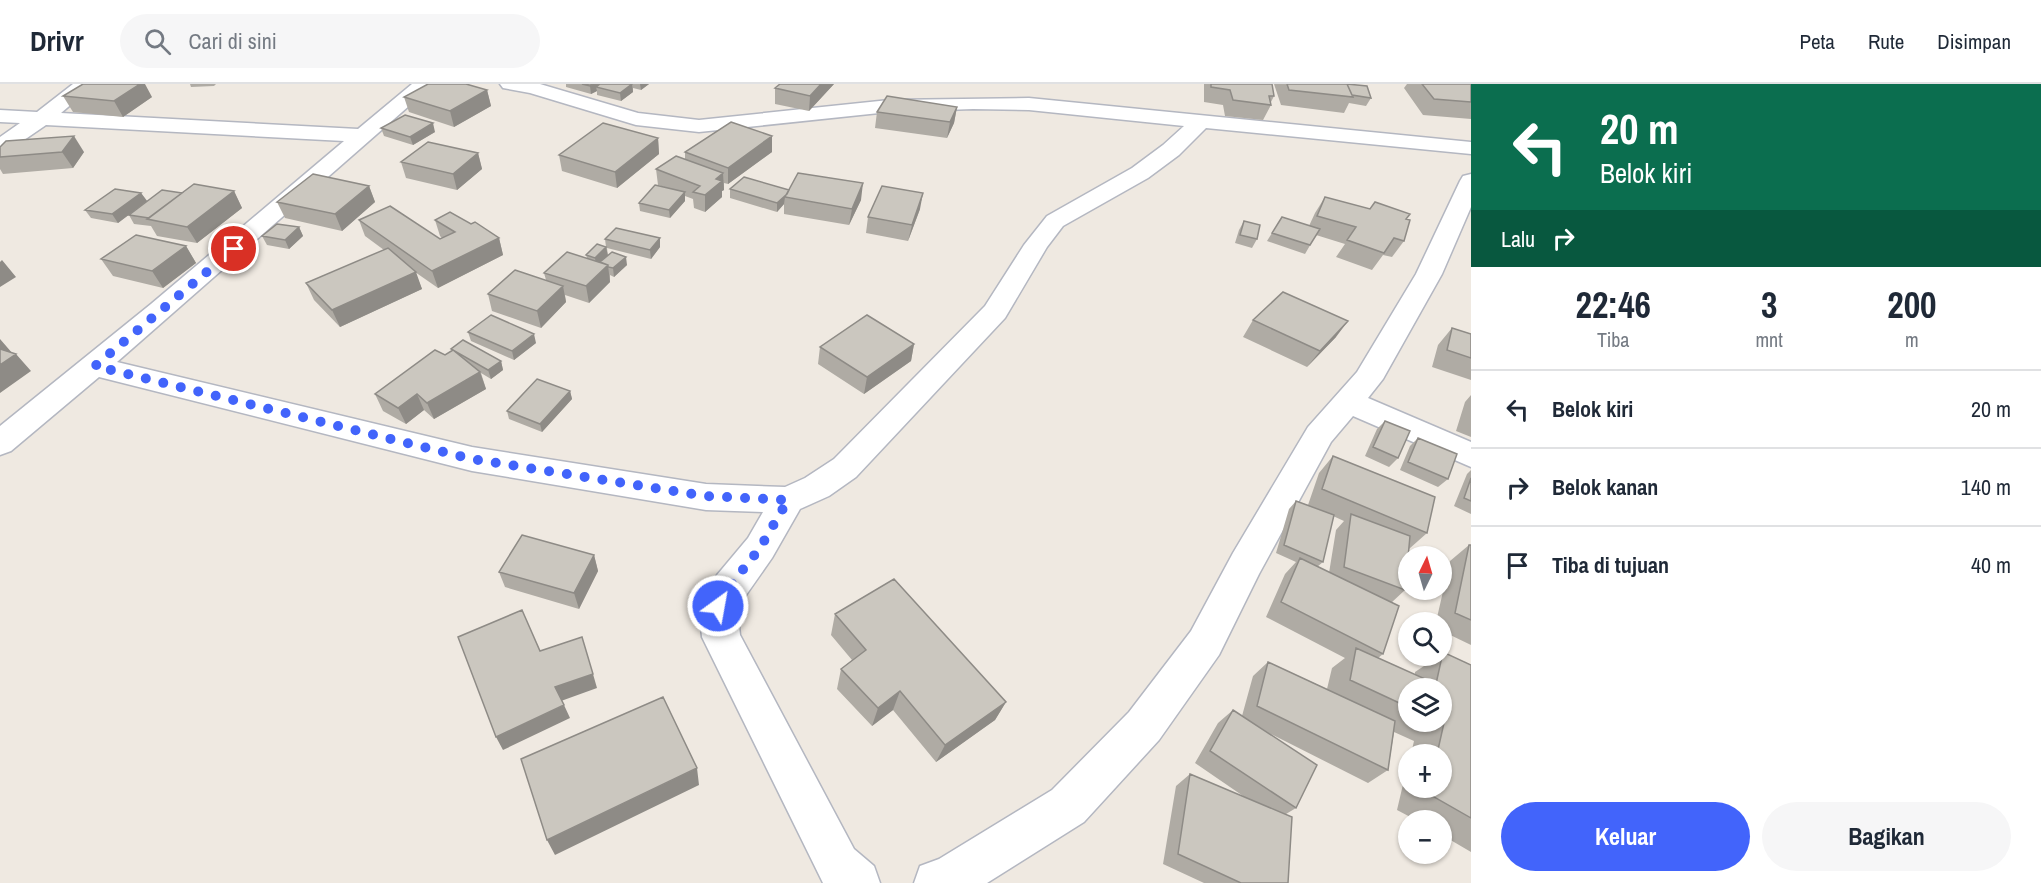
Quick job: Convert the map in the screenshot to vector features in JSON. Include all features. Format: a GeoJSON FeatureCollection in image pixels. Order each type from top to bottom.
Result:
{"type":"FeatureCollection","features":[{"type":"Feature","properties":{"kind":"street"},"geometry":{"type":"LineString","coordinates":[[0,146],[42,118],[85,84]]}},
{"type":"Feature","properties":{"kind":"street"},"geometry":{"type":"LineString","coordinates":[[0,442],[95,366],[424,84]]}},
{"type":"Feature","properties":{"kind":"street"},"geometry":{"type":"LineString","coordinates":[[510,84],[533,88],[626,116],[699,126],[889,106],[1029,104],[1471,148]]}},
{"type":"Feature","properties":{"kind":"street"},"geometry":{"type":"LineString","coordinates":[[0,116],[363,136]]}},
{"type":"Feature","properties":{"kind":"street"},"geometry":{"type":"LineString","coordinates":[[95,366],[472,459],[705,496],[788,500],[817,487],[845,468],[994,312],[1036,245],[1055,221],[1140,173],[1171,150],[1200,122]]}},
{"type":"Feature","properties":{"kind":"street"},"geometry":{"type":"LineString","coordinates":[[937,883],[948,881],[1068,806],[1144,726],[1205,643],[1246,564],[1319,435],[1368,379],[1429,274],[1471,181]]}},
{"type":"Feature","properties":{"kind":"street"},"geometry":{"type":"LineString","coordinates":[[1348,402],[1471,455]]}},
{"type":"Feature","properties":{"kind":"street"},"geometry":{"type":"LineString","coordinates":[[788,500],[760,548],[730,586],[718,606],[721,637],[838,865],[857,883]]}},
{"type":"Feature","properties":{"kind":"building"},"geometry":{"type":"Polygon","coordinates":[[[83,84],[140,84],[114,101],[63,96],[83,84]]]}},
{"type":"Feature","properties":{"kind":"building"},"geometry":{"type":"Polygon","coordinates":[[[428,84],[466,84],[487,90],[450,111],[404,97],[428,84]]]}},
{"type":"Feature","properties":{"kind":"building"},"geometry":{"type":"Polygon","coordinates":[[[600,84],[632,84],[620,93],[596,87],[600,84]]]}},
{"type":"Feature","properties":{"kind":"building"},"geometry":{"type":"Polygon","coordinates":[[[780,84],[821,84],[810,96],[775,88],[780,84]]]}},
{"type":"Feature","properties":{"kind":"building"},"geometry":{"type":"Polygon","coordinates":[[[1211,84],[1272,84],[1274,96],[1269,96],[1271,105],[1233,100],[1230,90],[1211,87],[1211,84]]]}},
{"type":"Feature","properties":{"kind":"building"},"geometry":{"type":"Polygon","coordinates":[[[1287,84],[1347,84],[1353,97],[1289,90],[1287,84]]]}},
{"type":"Feature","properties":{"kind":"building"},"geometry":{"type":"Polygon","coordinates":[[[1347,84],[1367,86],[1371,98],[1352,95],[1347,84]]]}},
{"type":"Feature","properties":{"kind":"building"},"geometry":{"type":"Polygon","coordinates":[[[1422,84],[1471,84],[1471,102],[1434,99],[1422,84]]]}},
{"type":"Feature","properties":{"kind":"building"},"geometry":{"type":"Polygon","coordinates":[[[887,96],[957,107],[950,122],[877,112],[887,96]]]}},
{"type":"Feature","properties":{"kind":"building"},"geometry":{"type":"Polygon","coordinates":[[[405,115],[433,123],[410,137],[381,128],[405,115]]]}},
{"type":"Feature","properties":{"kind":"building"},"geometry":{"type":"Polygon","coordinates":[[[731,122],[772,136],[728,168],[685,152],[731,122]]]}},
{"type":"Feature","properties":{"kind":"building"},"geometry":{"type":"Polygon","coordinates":[[[603,123],[658,138],[615,172],[559,155],[603,123]]]}},
{"type":"Feature","properties":{"kind":"building"},"geometry":{"type":"Polygon","coordinates":[[[74,136],[62,152],[0,157],[0,147],[6,141],[74,136]]]}},
{"type":"Feature","properties":{"kind":"building"},"geometry":{"type":"Polygon","coordinates":[[[428,142],[478,153],[453,174],[401,162],[428,142]]]}},
{"type":"Feature","properties":{"kind":"building"},"geometry":{"type":"Polygon","coordinates":[[[676,156],[723,173],[716,179],[722,181],[705,195],[693,192],[700,186],[656,169],[676,156]]]}},
{"type":"Feature","properties":{"kind":"building"},"geometry":{"type":"Polygon","coordinates":[[[798,173],[863,183],[852,209],[785,197],[798,173]]]}},
{"type":"Feature","properties":{"kind":"building"},"geometry":{"type":"Polygon","coordinates":[[[313,174],[369,186],[335,214],[277,202],[313,174]]]}},
{"type":"Feature","properties":{"kind":"building"},"geometry":{"type":"Polygon","coordinates":[[[744,177],[789,190],[777,203],[730,189],[744,177]]]}},
{"type":"Feature","properties":{"kind":"building"},"geometry":{"type":"Polygon","coordinates":[[[194,184],[234,191],[187,227],[147,219],[194,184]]]}},
{"type":"Feature","properties":{"kind":"building"},"geometry":{"type":"Polygon","coordinates":[[[655,185],[685,192],[669,210],[639,203],[655,185]]]}},
{"type":"Feature","properties":{"kind":"building"},"geometry":{"type":"Polygon","coordinates":[[[882,186],[923,193],[912,225],[868,217],[882,186]]]}},
{"type":"Feature","properties":{"kind":"building"},"geometry":{"type":"Polygon","coordinates":[[[115,189],[141,193],[112,214],[85,210],[115,189]]]}},
{"type":"Feature","properties":{"kind":"building"},"geometry":{"type":"Polygon","coordinates":[[[162,190],[182,193],[149,218],[129,215],[162,190]]]}},
{"type":"Feature","properties":{"kind":"building"},"geometry":{"type":"Polygon","coordinates":[[[1325,197],[1370,209],[1375,202],[1410,214],[1406,219],[1410,220],[1404,241],[1394,238],[1384,253],[1347,240],[1356,227],[1317,216],[1325,197]]]}},
{"type":"Feature","properties":{"kind":"building"},"geometry":{"type":"Polygon","coordinates":[[[390,206],[440,239],[455,232],[435,220],[450,212],[471,224],[475,222],[499,238],[432,271],[359,220],[390,206]]]}},
{"type":"Feature","properties":{"kind":"building"},"geometry":{"type":"Polygon","coordinates":[[[1282,217],[1320,229],[1310,245],[1272,233],[1282,217]]]}},
{"type":"Feature","properties":{"kind":"building"},"geometry":{"type":"Polygon","coordinates":[[[1244,221],[1260,225],[1257,239],[1240,235],[1244,221]]]}},
{"type":"Feature","properties":{"kind":"building"},"geometry":{"type":"Polygon","coordinates":[[[277,224],[299,227],[285,240],[262,236],[277,224]]]}},
{"type":"Feature","properties":{"kind":"building"},"geometry":{"type":"Polygon","coordinates":[[[616,228],[660,238],[650,250],[605,239],[616,228]]]}},
{"type":"Feature","properties":{"kind":"building"},"geometry":{"type":"Polygon","coordinates":[[[136,235],[186,246],[152,271],[101,259],[136,235]]]}},
{"type":"Feature","properties":{"kind":"building"},"geometry":{"type":"Polygon","coordinates":[[[597,244],[606,247],[595,258],[586,255],[597,244]]]}},
{"type":"Feature","properties":{"kind":"building"},"geometry":{"type":"Polygon","coordinates":[[[388,248],[416,272],[332,310],[306,283],[388,248]]]}},
{"type":"Feature","properties":{"kind":"building"},"geometry":{"type":"Polygon","coordinates":[[[567,252],[608,265],[586,286],[544,273],[567,252]]]}},
{"type":"Feature","properties":{"kind":"building"},"geometry":{"type":"Polygon","coordinates":[[[612,252],[626,257],[613,268],[600,262],[612,252]]]}},
{"type":"Feature","properties":{"kind":"building"},"geometry":{"type":"Polygon","coordinates":[[[515,270],[563,286],[537,311],[488,294],[515,270]]]}},
{"type":"Feature","properties":{"kind":"building"},"geometry":{"type":"Polygon","coordinates":[[[1283,292],[1348,321],[1320,351],[1253,320],[1283,292]]]}},
{"type":"Feature","properties":{"kind":"building"},"geometry":{"type":"Polygon","coordinates":[[[491,315],[534,334],[512,351],[468,332],[491,315]]]}},
{"type":"Feature","properties":{"kind":"building"},"geometry":{"type":"Polygon","coordinates":[[[867,315],[914,344],[867,377],[820,347],[867,315]]]}},
{"type":"Feature","properties":{"kind":"building"},"geometry":{"type":"Polygon","coordinates":[[[1452,328],[1471,334],[1471,358],[1447,350],[1452,328]]]}},
{"type":"Feature","properties":{"kind":"building"},"geometry":{"type":"Polygon","coordinates":[[[463,340],[501,361],[488,370],[451,349],[463,340]]]}},
{"type":"Feature","properties":{"kind":"building"},"geometry":{"type":"Polygon","coordinates":[[[0,349],[16,354],[0,365],[0,349]]]}},
{"type":"Feature","properties":{"kind":"building"},"geometry":{"type":"Polygon","coordinates":[[[435,350],[445,355],[453,350],[480,372],[427,403],[417,394],[398,408],[375,394],[435,350]]]}},
{"type":"Feature","properties":{"kind":"building"},"geometry":{"type":"Polygon","coordinates":[[[537,379],[570,391],[540,424],[507,411],[537,379]]]}},
{"type":"Feature","properties":{"kind":"building"},"geometry":{"type":"Polygon","coordinates":[[[1385,421],[1410,431],[1398,458],[1373,447],[1385,421]]]}},
{"type":"Feature","properties":{"kind":"building"},"geometry":{"type":"Polygon","coordinates":[[[1418,438],[1457,454],[1448,479],[1408,462],[1418,438]]]}},
{"type":"Feature","properties":{"kind":"building"},"geometry":{"type":"Polygon","coordinates":[[[1333,456],[1435,497],[1427,533],[1322,489],[1333,456]]]}},
{"type":"Feature","properties":{"kind":"building"},"geometry":{"type":"Polygon","coordinates":[[[1471,478],[1471,501],[1464,498],[1471,478]]]}},
{"type":"Feature","properties":{"kind":"building"},"geometry":{"type":"Polygon","coordinates":[[[1296,501],[1334,515],[1323,562],[1284,545],[1296,501]]]}},
{"type":"Feature","properties":{"kind":"building"},"geometry":{"type":"Polygon","coordinates":[[[1351,514],[1410,536],[1409,546],[1398,546],[1398,587],[1344,567],[1351,514]]]}},
{"type":"Feature","properties":{"kind":"building"},"geometry":{"type":"Polygon","coordinates":[[[522,535],[594,555],[574,593],[499,572],[522,535]]]}},
{"type":"Feature","properties":{"kind":"building"},"geometry":{"type":"Polygon","coordinates":[[[1469,545],[1471,545],[1471,620],[1455,613],[1469,545]]]}},
{"type":"Feature","properties":{"kind":"building"},"geometry":{"type":"Polygon","coordinates":[[[1300,558],[1399,606],[1383,654],[1281,602],[1300,558]]]}},
{"type":"Feature","properties":{"kind":"building"},"geometry":{"type":"Polygon","coordinates":[[[894,579],[1006,702],[945,745],[900,691],[878,708],[841,669],[866,650],[835,614],[894,579]]]}},
{"type":"Feature","properties":{"kind":"building"},"geometry":{"type":"Polygon","coordinates":[[[522,610],[540,651],[582,637],[593,674],[555,687],[564,705],[496,737],[458,637],[522,610]]]}},
{"type":"Feature","properties":{"kind":"building"},"geometry":{"type":"Polygon","coordinates":[[[1356,648],[1423,678],[1398,678],[1398,702],[1350,680],[1356,648]]]}},
{"type":"Feature","properties":{"kind":"building"},"geometry":{"type":"Polygon","coordinates":[[[1452,656],[1471,665],[1471,818],[1436,798],[1452,798],[1452,744],[1439,744],[1442,732],[1452,732],[1452,678],[1437,678],[1440,666],[1452,666],[1452,656]]]}},
{"type":"Feature","properties":{"kind":"building"},"geometry":{"type":"Polygon","coordinates":[[[1268,662],[1395,721],[1388,770],[1257,706],[1268,662]]]}},
{"type":"Feature","properties":{"kind":"building"},"geometry":{"type":"Polygon","coordinates":[[[663,697],[697,768],[547,840],[521,759],[663,697]]]}},
{"type":"Feature","properties":{"kind":"building"},"geometry":{"type":"Polygon","coordinates":[[[1233,710],[1317,765],[1296,808],[1210,751],[1233,710]]]}},
{"type":"Feature","properties":{"kind":"building"},"geometry":{"type":"Polygon","coordinates":[[[1190,774],[1292,817],[1288,883],[1241,883],[1178,854],[1190,774]]]}},
{"type":"Feature","properties":{"kind":"route"},"geometry":{"type":"LineString","coordinates":[[234,249],[95,366],[472,459],[705,496],[788,500],[760,548],[730,586],[718,606]]}}]}
